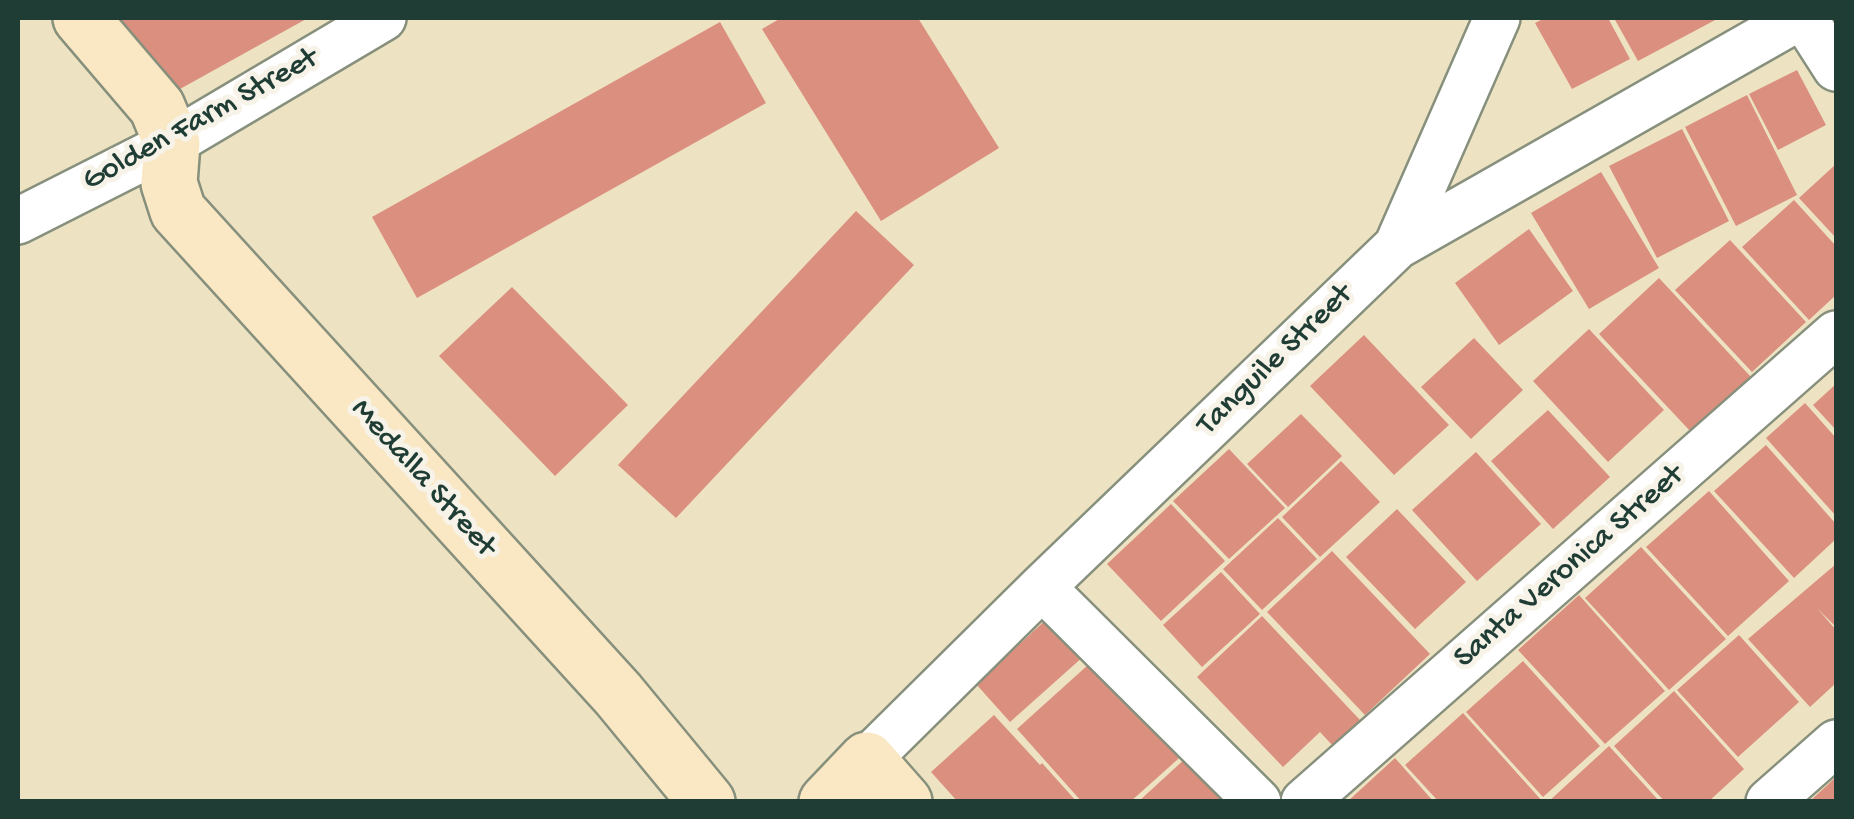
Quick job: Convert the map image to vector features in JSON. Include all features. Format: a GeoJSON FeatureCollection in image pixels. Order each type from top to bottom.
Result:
{"type":"FeatureCollection","features":[{"type":"Feature","properties":{"kind":"street"},"geometry":{"type":"LineString","coordinates":[[81,18],[157,107],[172,143]]}},
{"type":"Feature","properties":{"kind":"street","name":"Golden Farm Street"},"geometry":{"type":"LineString","coordinates":[[18,221],[172,143],[383,18]]}},
{"type":"Feature","properties":{"kind":"street"},"geometry":{"type":"LineString","coordinates":[[1397,246],[1497,18]]}},
{"type":"Feature","properties":{"kind":"street"},"geometry":{"type":"LineString","coordinates":[[1801,18],[1836,68]]}},
{"type":"Feature","properties":{"kind":"street","name":"Tanguile Street"},"geometry":{"type":"LineString","coordinates":[[828,802],[1042,586],[1397,246],[1801,18]]}},
{"type":"Feature","properties":{"kind":"street","name":"Medalla Street"},"geometry":{"type":"LineString","coordinates":[[172,143],[169,182],[178,211],[618,694],[708,802]]}},
{"type":"Feature","properties":{"kind":"street","name":"Santa Veronica Street"},"geometry":{"type":"LineString","coordinates":[[1304,802],[1836,334]]}},
{"type":"Feature","properties":{"kind":"street"},"geometry":{"type":"LineString","coordinates":[[1042,586],[1258,802]]}},
{"type":"Feature","properties":{"kind":"street"},"geometry":{"type":"LineString","coordinates":[[1769,802],[1836,743]]}},
{"type":"Feature","properties":{"kind":"street"},"geometry":{"type":"LineString","coordinates":[[867,760],[904,802]]}},
{"type":"Feature","properties":{"kind":"building"},"geometry":{"type":"Polygon","coordinates":[[[109,18],[308,18],[171,94],[109,18]]]}},
{"type":"Feature","properties":{"kind":"building"},"geometry":{"type":"Polygon","coordinates":[[[781,18],[918,18],[999,148],[881,221],[762,29],[781,18]]]}},
{"type":"Feature","properties":{"kind":"building"},"geometry":{"type":"Polygon","coordinates":[[[1545,18],[1608,18],[1630,59],[1572,89],[1535,23],[1545,18]]]}},
{"type":"Feature","properties":{"kind":"building"},"geometry":{"type":"Polygon","coordinates":[[[1614,18],[1719,18],[1638,61],[1614,18]]]}},
{"type":"Feature","properties":{"kind":"building"},"geometry":{"type":"Polygon","coordinates":[[[720,22],[766,103],[417,298],[372,217],[720,22]]]}},
{"type":"Feature","properties":{"kind":"building"},"geometry":{"type":"Polygon","coordinates":[[[1797,70],[1826,125],[1778,150],[1749,94],[1797,70]]]}},
{"type":"Feature","properties":{"kind":"building"},"geometry":{"type":"Polygon","coordinates":[[[1747,95],[1797,195],[1736,226],[1685,127],[1747,95]]]}},
{"type":"Feature","properties":{"kind":"building"},"geometry":{"type":"Polygon","coordinates":[[[1682,129],[1729,221],[1657,258],[1609,166],[1682,129]]]}},
{"type":"Feature","properties":{"kind":"building"},"geometry":{"type":"Polygon","coordinates":[[[1836,164],[1836,238],[1799,198],[1836,164]]]}},
{"type":"Feature","properties":{"kind":"building"},"geometry":{"type":"Polygon","coordinates":[[[1601,172],[1659,268],[1589,309],[1531,213],[1601,172]]]}},
{"type":"Feature","properties":{"kind":"building"},"geometry":{"type":"Polygon","coordinates":[[[1794,200],[1836,246],[1836,295],[1809,320],[1742,247],[1794,200]]]}},
{"type":"Feature","properties":{"kind":"building"},"geometry":{"type":"Polygon","coordinates":[[[856,211],[914,265],[676,518],[618,465],[856,211]]]}},
{"type":"Feature","properties":{"kind":"building"},"geometry":{"type":"Polygon","coordinates":[[[1529,229],[1573,291],[1499,345],[1455,283],[1529,229]]]}},
{"type":"Feature","properties":{"kind":"building"},"geometry":{"type":"Polygon","coordinates":[[[1730,240],[1806,322],[1752,372],[1675,290],[1730,240]]]}},
{"type":"Feature","properties":{"kind":"building"},"geometry":{"type":"Polygon","coordinates":[[[1659,278],[1751,377],[1691,432],[1599,334],[1659,278]]]}},
{"type":"Feature","properties":{"kind":"building"},"geometry":{"type":"Polygon","coordinates":[[[512,287],[628,405],[555,476],[439,356],[512,287]]]}},
{"type":"Feature","properties":{"kind":"building"},"geometry":{"type":"Polygon","coordinates":[[[1589,329],[1664,410],[1608,462],[1533,381],[1589,329]]]}},
{"type":"Feature","properties":{"kind":"building"},"geometry":{"type":"Polygon","coordinates":[[[1364,335],[1449,425],[1394,475],[1310,386],[1364,335]]]}},
{"type":"Feature","properties":{"kind":"building"},"geometry":{"type":"Polygon","coordinates":[[[1474,338],[1523,390],[1471,439],[1421,387],[1474,338]]]}},
{"type":"Feature","properties":{"kind":"building"},"geometry":{"type":"Polygon","coordinates":[[[1836,384],[1836,430],[1813,405],[1836,384]]]}},
{"type":"Feature","properties":{"kind":"building"},"geometry":{"type":"Polygon","coordinates":[[[1805,403],[1836,438],[1836,516],[1766,438],[1805,403]]]}},
{"type":"Feature","properties":{"kind":"building"},"geometry":{"type":"Polygon","coordinates":[[[1548,410],[1610,477],[1553,529],[1491,461],[1548,410]]]}},
{"type":"Feature","properties":{"kind":"building"},"geometry":{"type":"Polygon","coordinates":[[[1301,414],[1342,456],[1288,507],[1247,464],[1301,414]]]}},
{"type":"Feature","properties":{"kind":"building"},"geometry":{"type":"Polygon","coordinates":[[[1766,445],[1836,524],[1836,539],[1794,578],[1714,491],[1766,445]]]}},
{"type":"Feature","properties":{"kind":"building"},"geometry":{"type":"Polygon","coordinates":[[[1229,449],[1285,508],[1229,559],[1173,501],[1229,449]]]}},
{"type":"Feature","properties":{"kind":"building"},"geometry":{"type":"Polygon","coordinates":[[[1476,452],[1541,524],[1477,581],[1412,510],[1476,452]]]}},
{"type":"Feature","properties":{"kind":"building"},"geometry":{"type":"Polygon","coordinates":[[[1341,461],[1380,502],[1320,557],[1282,517],[1341,461]]]}},
{"type":"Feature","properties":{"kind":"building"},"geometry":{"type":"Polygon","coordinates":[[[1709,491],[1789,581],[1728,636],[1646,547],[1709,491]]]}},
{"type":"Feature","properties":{"kind":"building"},"geometry":{"type":"Polygon","coordinates":[[[1171,504],[1225,561],[1161,621],[1107,564],[1171,504]]]}},
{"type":"Feature","properties":{"kind":"building"},"geometry":{"type":"Polygon","coordinates":[[[1397,509],[1466,582],[1415,629],[1346,557],[1397,509]]]}},
{"type":"Feature","properties":{"kind":"building"},"geometry":{"type":"Polygon","coordinates":[[[1278,518],[1317,559],[1262,610],[1223,569],[1278,518]]]}},
{"type":"Feature","properties":{"kind":"building"},"geometry":{"type":"Polygon","coordinates":[[[1641,547],[1726,639],[1669,690],[1585,598],[1641,547]]]}},
{"type":"Feature","properties":{"kind":"building"},"geometry":{"type":"Polygon","coordinates":[[[1332,551],[1430,654],[1365,715],[1267,612],[1332,551]]]}},
{"type":"Feature","properties":{"kind":"building"},"geometry":{"type":"Polygon","coordinates":[[[1836,564],[1836,627],[1817,608],[1836,630],[1836,683],[1810,707],[1748,639],[1836,564]]]}},
{"type":"Feature","properties":{"kind":"building"},"geometry":{"type":"Polygon","coordinates":[[[1221,572],[1260,614],[1202,667],[1163,625],[1221,572]]]}},
{"type":"Feature","properties":{"kind":"building"},"geometry":{"type":"Polygon","coordinates":[[[1579,595],[1665,691],[1605,744],[1518,650],[1579,595]]]}},
{"type":"Feature","properties":{"kind":"building"},"geometry":{"type":"Polygon","coordinates":[[[1262,616],[1360,720],[1333,746],[1320,732],[1283,767],[1197,677],[1262,616]]]}},
{"type":"Feature","properties":{"kind":"building"},"geometry":{"type":"Polygon","coordinates":[[[1049,617],[1084,656],[1010,722],[976,684],[1049,617]]]}},
{"type":"Feature","properties":{"kind":"building"},"geometry":{"type":"Polygon","coordinates":[[[1739,635],[1799,702],[1738,757],[1677,690],[1739,635]]]}},
{"type":"Feature","properties":{"kind":"building"},"geometry":{"type":"Polygon","coordinates":[[[1099,655],[1187,751],[1130,802],[1082,802],[1017,729],[1099,655]]]}},
{"type":"Feature","properties":{"kind":"building"},"geometry":{"type":"Polygon","coordinates":[[[1523,661],[1600,746],[1543,797],[1466,712],[1523,661]]]}},
{"type":"Feature","properties":{"kind":"building"},"geometry":{"type":"Polygon","coordinates":[[[1674,691],[1744,769],[1708,802],[1665,802],[1614,746],[1674,691]]]}},
{"type":"Feature","properties":{"kind":"building"},"geometry":{"type":"Polygon","coordinates":[[[1463,713],[1543,802],[1439,802],[1405,765],[1463,713]]]}},
{"type":"Feature","properties":{"kind":"building"},"geometry":{"type":"Polygon","coordinates":[[[994,715],[1077,802],[958,802],[931,772],[994,715]]]}},
{"type":"Feature","properties":{"kind":"building"},"geometry":{"type":"Polygon","coordinates":[[[1609,746],[1660,802],[1548,802],[1609,746]]]}},
{"type":"Feature","properties":{"kind":"building"},"geometry":{"type":"Polygon","coordinates":[[[1187,757],[1228,802],[1138,802],[1187,757]]]}},
{"type":"Feature","properties":{"kind":"building"},"geometry":{"type":"Polygon","coordinates":[[[1395,758],[1434,802],[1347,802],[1395,758]]]}},
{"type":"Feature","properties":{"kind":"building"},"geometry":{"type":"Polygon","coordinates":[[[1836,777],[1836,802],[1809,802],[1836,777]]]}}]}
